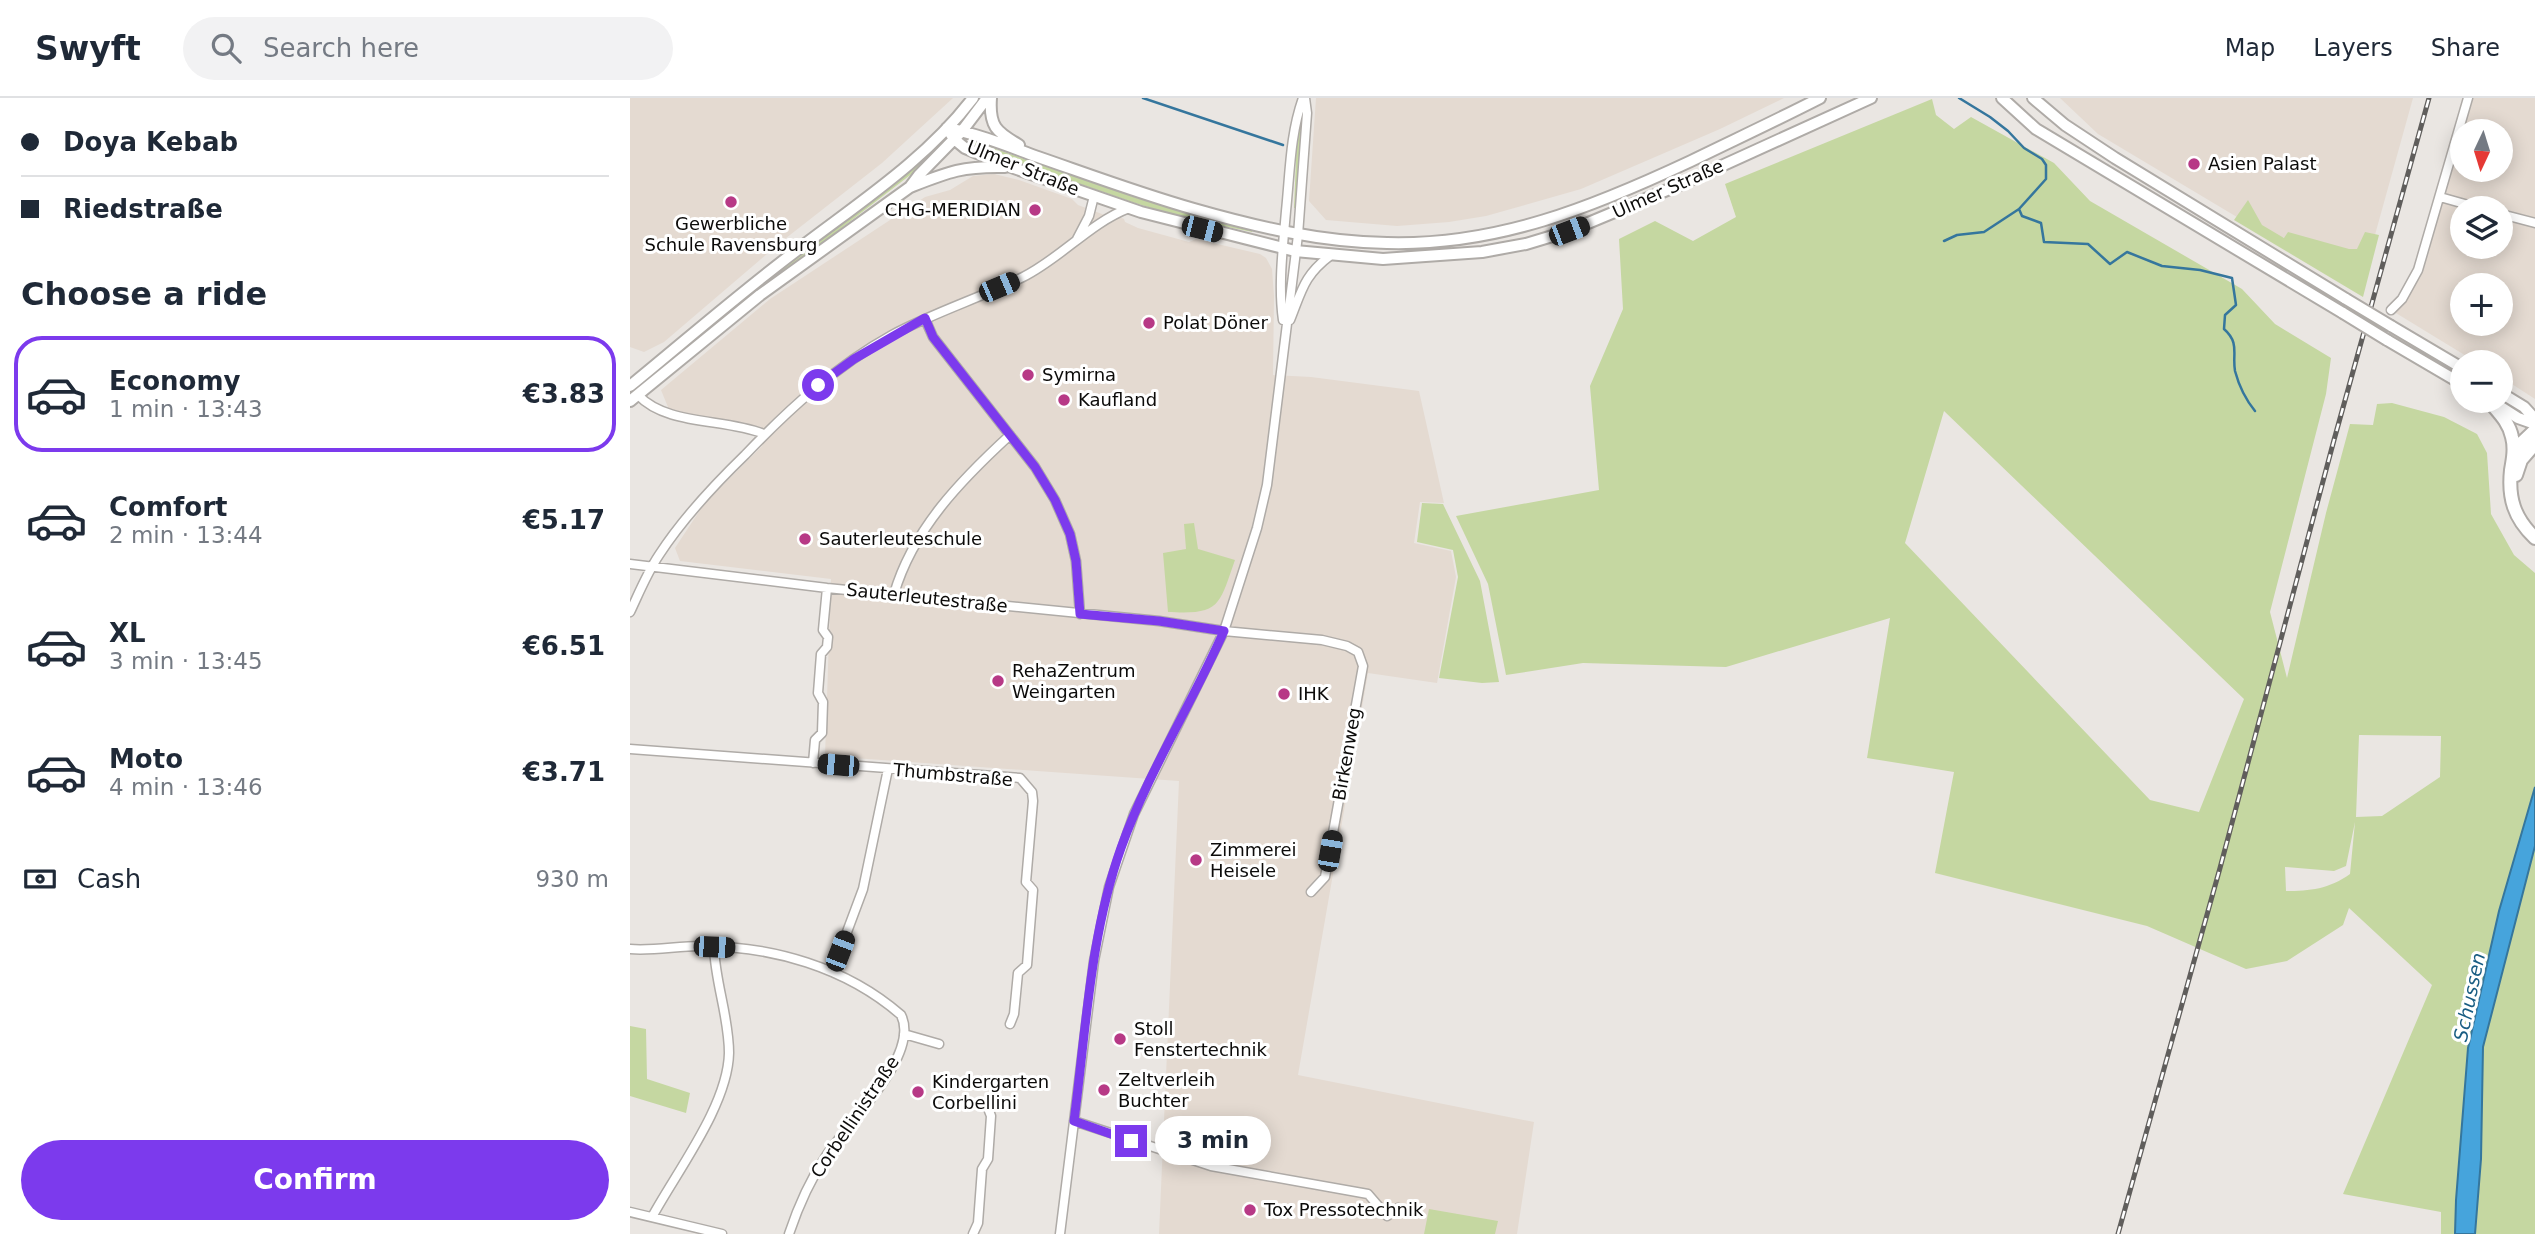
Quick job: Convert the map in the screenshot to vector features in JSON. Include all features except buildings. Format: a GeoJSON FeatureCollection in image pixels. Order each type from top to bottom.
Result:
{"type":"FeatureCollection","features":[{"type":"Feature","properties":{"kind":"highway"},"geometry":{"type":"LineString","coordinates":[[2499,413],[2507,423],[2514,450],[2511,503],[2519,521],[2535,538]]}},
{"type":"Feature","properties":{"kind":"highway"},"geometry":{"type":"LineString","coordinates":[[2514,450],[2535,430]]}},
{"type":"Feature","properties":{"kind":"highway"},"geometry":{"type":"LineString","coordinates":[[2535,444],[2521,460],[2514,494],[2524,519],[2535,532]]}},
{"type":"Feature","properties":{"kind":"main road"},"geometry":{"type":"LineString","coordinates":[[633,394],[765,275],[899,172],[947,128],[973,98]]}},
{"type":"Feature","properties":{"kind":"main road","name":"Ulmer Straße"},"geometry":{"type":"LineString","coordinates":[[947,128],[958,135],[1043,159],[1137,192],[1285,232],[1386,243],[1428,242],[1521,228],[1563,216],[1634,187],[1819,98]]}},
{"type":"Feature","properties":{"kind":"main road","name":"Ulmer Straße"},"geometry":{"type":"LineString","coordinates":[[958,135],[965,148],[1129,208],[1289,250],[1383,259],[1430,257],[1526,244],[1611,215],[1871,98]]}},
{"type":"Feature","properties":{"kind":"main road"},"geometry":{"type":"LineString","coordinates":[[2033,98],[2065,125],[2115,159],[2450,361]]}},
{"type":"Feature","properties":{"kind":"main road"},"geometry":{"type":"LineString","coordinates":[[2002,99],[2036,129],[2450,377]]}},
{"type":"Feature","properties":{"kind":"main road"},"geometry":{"type":"LineString","coordinates":[[633,394],[760,295],[910,187],[990,100]]}},
{"type":"Feature","properties":{"kind":"main road"},"geometry":{"type":"LineString","coordinates":[[990,100],[994,126],[999,134],[1043,159]]}},
{"type":"Feature","properties":{"kind":"main road"},"geometry":{"type":"LineString","coordinates":[[910,187],[956,170],[977,166],[1011,167]]}},
{"type":"Feature","properties":{"kind":"main road"},"geometry":{"type":"LineString","coordinates":[[2513,400],[2524,407],[2535,421]]}},
{"type":"Feature","properties":{"kind":"main road"},"geometry":{"type":"LineString","coordinates":[[2510,413],[2518,418],[2535,421]]}},
{"type":"Feature","properties":{"kind":"street"},"geometry":{"type":"LineString","coordinates":[[1060,1234],[1094,961],[1114,869],[1148,783],[1224,631],[1257,528],[1267,485],[1285,333],[1289,250],[1285,232],[1290,157],[1297,114],[1304,98]]}},
{"type":"Feature","properties":{"kind":"street"},"geometry":{"type":"LineString","coordinates":[[1289,250],[1298,235],[1307,113],[1304,98]]}},
{"type":"Feature","properties":{"kind":"street"},"geometry":{"type":"LineString","coordinates":[[2391,310],[2402,299],[2418,270],[2468,98]]}},
{"type":"Feature","properties":{"kind":"street"},"geometry":{"type":"LineString","coordinates":[[1076,242],[1089,216],[1094,196]]}},
{"type":"Feature","properties":{"kind":"street"},"geometry":{"type":"LineString","coordinates":[[2440,197],[2450,200]]}},
{"type":"Feature","properties":{"kind":"street"},"geometry":{"type":"LineString","coordinates":[[630,612],[652,567],[704,496],[764,434],[818,385],[854,359],[925,318],[1023,277],[1114,214],[1129,208]]}},
{"type":"Feature","properties":{"kind":"street"},"geometry":{"type":"LineString","coordinates":[[2513,217],[2535,223]]}},
{"type":"Feature","properties":{"kind":"street"},"geometry":{"type":"LineString","coordinates":[[1285,333],[1307,278],[1315,267],[1331,256]]}},
{"type":"Feature","properties":{"kind":"street"},"geometry":{"type":"LineString","coordinates":[[925,318],[933,337],[1035,467],[1055,500],[1070,534],[1076,561],[1080,614]]}},
{"type":"Feature","properties":{"kind":"street"},"geometry":{"type":"LineString","coordinates":[[633,394],[665,413],[746,426],[764,434]]}},
{"type":"Feature","properties":{"kind":"street"},"geometry":{"type":"LineString","coordinates":[[894,594],[913,548],[950,494],[1010,435]]}},
{"type":"Feature","properties":{"kind":"street","name":"Sauterleutestraße"},"geometry":{"type":"LineString","coordinates":[[630,564],[827,588],[1322,640],[1347,646],[1358,652]]}},
{"type":"Feature","properties":{"kind":"street"},"geometry":{"type":"LineString","coordinates":[[813,763],[815,740],[822,733],[823,702],[818,693],[821,653],[827,647],[828,637],[823,630],[827,588]]}},
{"type":"Feature","properties":{"kind":"street","name":"Birkenweg"},"geometry":{"type":"LineString","coordinates":[[1311,892],[1325,877],[1363,666],[1358,652]]}},
{"type":"Feature","properties":{"kind":"street","name":"Thumbstraße"},"geometry":{"type":"LineString","coordinates":[[630,750],[1020,778],[1032,793],[1026,882],[1033,890],[1027,965],[1018,973],[1014,1014],[1010,1024]]}},
{"type":"Feature","properties":{"kind":"street"},"geometry":{"type":"LineString","coordinates":[[832,972],[863,889],[888,769]]}},
{"type":"Feature","properties":{"kind":"street"},"geometry":{"type":"LineString","coordinates":[[652,1217],[715,1108],[725,1081],[727,1036],[714,947]]}},
{"type":"Feature","properties":{"kind":"street"},"geometry":{"type":"LineString","coordinates":[[630,948],[714,947],[769,952],[832,972],[891,1006],[901,1015],[904,1034]]}},
{"type":"Feature","properties":{"kind":"street","name":"Corbellinistraße"},"geometry":{"type":"LineString","coordinates":[[789,1234],[812,1180],[836,1141],[891,1070],[904,1034],[939,1044]]}},
{"type":"Feature","properties":{"kind":"street"},"geometry":{"type":"LineString","coordinates":[[973,1234],[978,1223],[982,1169],[988,1159],[991,1116],[986,1103]]}},
{"type":"Feature","properties":{"kind":"street"},"geometry":{"type":"LineString","coordinates":[[1074,1121],[1211,1166],[1368,1194],[1387,1216],[1398,1208]]}},
{"type":"Feature","properties":{"kind":"street"},"geometry":{"type":"LineString","coordinates":[[630,1212],[722,1234]]}},
{"type":"Feature","properties":{"kind":"shaded area","name":"Gewerbliche Schule Ravensburg"},"geometry":{"type":"Polygon","coordinates":[[[630,98],[953,98],[882,163],[781,242],[664,342],[644,352],[630,347],[630,98]]]}},
{"type":"Feature","properties":{"kind":"shaded area"},"geometry":{"type":"Polygon","coordinates":[[[1316,98],[1784,98],[1720,129],[1581,189],[1486,216],[1397,226],[1326,220],[1309,201],[1316,98]]]}},
{"type":"Feature","properties":{"kind":"shaded area"},"geometry":{"type":"Polygon","coordinates":[[[2060,98],[2413,98],[2368,260],[2262,232],[2098,134],[2060,98]]]}},
{"type":"Feature","properties":{"kind":"shaded area"},"geometry":{"type":"Polygon","coordinates":[[[2468,98],[2535,98],[2535,399],[2513,385],[2513,350],[2456,350],[2391,310],[2418,270],[2450,160],[2450,182],[2513,182],[2513,119],[2462,119],[2468,98]]]}},
{"type":"Feature","properties":{"kind":"shaded area"},"geometry":{"type":"Polygon","coordinates":[[[994,174],[1072,199],[1078,205],[1110,217],[1114,214],[1138,228],[1189,242],[1196,239],[1260,254],[1266,258],[1272,269],[1274,296],[1273,375],[1311,377],[1419,391],[1444,503],[1420,502],[1414,543],[1451,551],[1456,577],[1437,683],[1368,673],[1298,1075],[1534,1122],[1517,1234],[1159,1234],[1179,781],[825,756],[831,579],[680,561],[675,548],[704,504],[762,446],[762,427],[670,412],[661,390],[770,299],[925,197],[950,190],[973,176],[994,174]]]}},
{"type":"Feature","properties":{"kind":"green space"},"geometry":{"type":"Polygon","coordinates":[[[1932,99],[1936,115],[1954,129],[1971,117],[2054,163],[2090,201],[2242,289],[2275,324],[2331,358],[2326,394],[2270,612],[2287,678],[2350,424],[2373,425],[2377,404],[2392,403],[2444,417],[2477,434],[2487,453],[2491,514],[2514,555],[2535,573],[2535,1234],[2441,1234],[2441,1212],[2343,1194],[2432,985],[2349,908],[2343,925],[2287,961],[2246,969],[2147,926],[1935,873],[1954,772],[1867,758],[1890,618],[1726,667],[1583,663],[1506,675],[1488,584],[1456,516],[1599,490],[1590,386],[1623,309],[1619,239],[1655,221],[1693,241],[1736,217],[1725,184],[1932,99]],[[1944,411],[1905,543],[2150,800],[2199,812],[2244,699],[1944,411]],[[2359,735],[2356,817],[2382,816],[2440,777],[2441,736],[2359,735]],[[2355,822],[2346,866],[2334,871],[2285,867],[2286,891],[2319,888],[2350,874],[2355,822]]]}},
{"type":"Feature","properties":{"kind":"green space"},"geometry":{"type":"Polygon","coordinates":[[[1303,110],[1296,208],[1294,208],[1297,136],[1303,110]]]}},
{"type":"Feature","properties":{"kind":"green space"},"geometry":{"type":"Polygon","coordinates":[[[975,142],[1140,199],[1253,230],[1252,232],[1185,218],[1135,203],[973,147],[975,142]]]}},
{"type":"Feature","properties":{"kind":"green space"},"geometry":{"type":"Polygon","coordinates":[[[938,147],[918,169],[630,395],[630,391],[938,147]]]}},
{"type":"Feature","properties":{"kind":"green space"},"geometry":{"type":"Polygon","coordinates":[[[2248,200],[2262,225],[2284,238],[2288,232],[2357,249],[2365,232],[2379,235],[2363,297],[2234,220],[2248,200]]]}},
{"type":"Feature","properties":{"kind":"green space"},"geometry":{"type":"Polygon","coordinates":[[[1422,503],[1443,504],[1480,581],[1499,682],[1482,683],[1439,678],[1458,577],[1453,550],[1417,542],[1422,503]]]}},
{"type":"Feature","properties":{"kind":"green space"},"geometry":{"type":"Polygon","coordinates":[[[1194,523],[1198,549],[1235,560],[1221,597],[1215,604],[1199,611],[1168,612],[1163,553],[1186,549],[1184,524],[1194,523]]]}},
{"type":"Feature","properties":{"kind":"green space"},"geometry":{"type":"Polygon","coordinates":[[[630,1026],[646,1029],[647,1079],[690,1093],[686,1113],[630,1096],[630,1026]]]}},
{"type":"Feature","properties":{"kind":"green space"},"geometry":{"type":"Polygon","coordinates":[[[1429,1209],[1498,1221],[1495,1234],[1424,1234],[1429,1209]]]}},
{"type":"Feature","properties":{"kind":"water"},"geometry":{"type":"Polygon","coordinates":[[[2535,787],[2535,846],[2483,1047],[2481,1159],[2475,1234],[2455,1234],[2468,1048],[2499,911],[2535,787]]]}},
{"type":"Feature","properties":{"kind":"waterway"},"geometry":{"type":"LineString","coordinates":[[1143,98],[1283,145]]}},
{"type":"Feature","properties":{"kind":"waterway"},"geometry":{"type":"LineString","coordinates":[[1959,98],[1990,117],[2046,165],[2046,179],[2019,209],[2022,216],[2041,223],[2044,242],[2088,244],[2110,264],[2127,252],[2162,266],[2200,270],[2232,278],[2236,305],[2225,315],[2224,329],[2234,344],[2235,371],[2239,382],[2255,411]]}},
{"type":"Feature","properties":{"kind":"waterway"},"geometry":{"type":"LineString","coordinates":[[1944,241],[1957,235],[1984,232],[2019,209]]}},
{"type":"Feature","properties":{"kind":"railway"},"geometry":{"type":"LineString","coordinates":[[2118,1234],[2429,98]]}},
{"type":"Feature","properties":{"kind":"place","name":"Asien Palast"},"geometry":{"type":"Point","coordinates":[2194,164]}},
{"type":"Feature","properties":{"kind":"place","name":"Gewerbliche Schule Ravensburg"},"geometry":{"type":"Point","coordinates":[731,202]}},
{"type":"Feature","properties":{"kind":"place","name":"CHG-MERIDIAN"},"geometry":{"type":"Point","coordinates":[1035,210]}},
{"type":"Feature","properties":{"kind":"place","name":"Polat Döner"},"geometry":{"type":"Point","coordinates":[1149,323]}},
{"type":"Feature","properties":{"kind":"place","name":"Symirna"},"geometry":{"type":"Point","coordinates":[1028,375]}},
{"type":"Feature","properties":{"kind":"place","name":"Kaufland"},"geometry":{"type":"Point","coordinates":[1064,400]}},
{"type":"Feature","properties":{"kind":"place","name":"Sauterleuteschule"},"geometry":{"type":"Point","coordinates":[805,539]}},
{"type":"Feature","properties":{"kind":"place","name":"RehaZentrum Weingarten"},"geometry":{"type":"Point","coordinates":[998,681]}},
{"type":"Feature","properties":{"kind":"place","name":"IHK"},"geometry":{"type":"Point","coordinates":[1284,694]}},
{"type":"Feature","properties":{"kind":"place","name":"Zimmerei Heisele"},"geometry":{"type":"Point","coordinates":[1196,860]}},
{"type":"Feature","properties":{"kind":"place","name":"Stoll Fenstertechnik"},"geometry":{"type":"Point","coordinates":[1120,1039]}},
{"type":"Feature","properties":{"kind":"place","name":"Zeltverleih Buchter"},"geometry":{"type":"Point","coordinates":[1104,1090]}},
{"type":"Feature","properties":{"kind":"place","name":"Kindergarten Corbellini"},"geometry":{"type":"Point","coordinates":[918,1092]}},
{"type":"Feature","properties":{"kind":"place","name":"Tox Pressotechnik"},"geometry":{"type":"Point","coordinates":[1250,1210]}},
{"type":"Feature","properties":{"kind":"route"},"geometry":{"type":"LineString","coordinates":[[818,385],[854,359],[925,318],[933,337],[1035,467],[1055,500],[1070,534],[1076,561],[1080,614],[1159,621],[1224,631],[1134,814],[1114,869],[1099,933],[1074,1121],[1131,1141]]}},
{"type":"Feature","properties":{"kind":"water label","name":"Schussen"},"geometry":{"type":"Point","coordinates":[2469,997]}}]}
